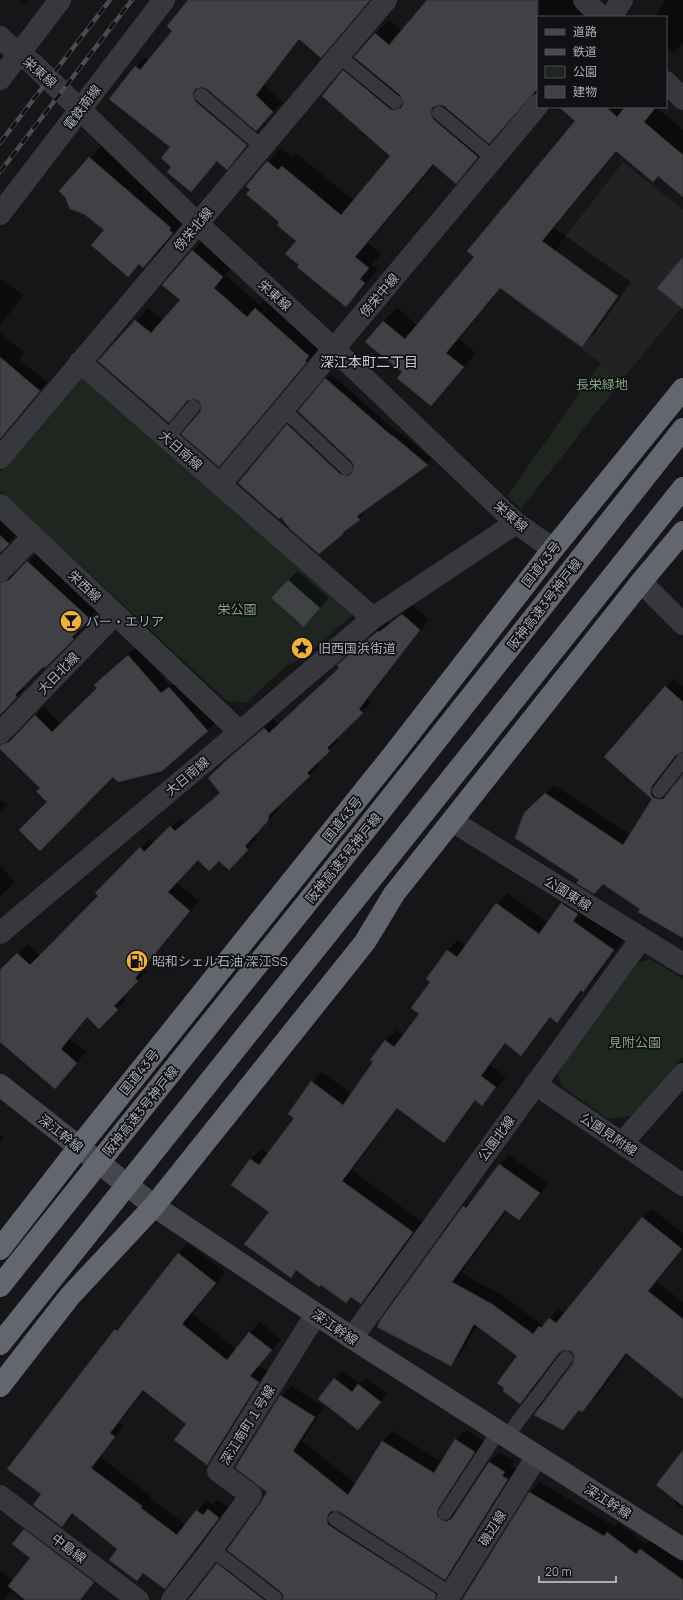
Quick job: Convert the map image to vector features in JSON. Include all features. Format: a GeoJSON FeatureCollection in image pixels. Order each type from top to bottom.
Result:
{"type":"FeatureCollection","features":[{"type":"Feature","properties":{"kind":"highway","name":"国道43号"},"geometry":{"type":"LineString","coordinates":[[0,1249],[79,1147],[392,756],[552,549],[683,389]]}},
{"type":"Feature","properties":{"kind":"highway","name":"阪神高速3号神戸線"},"geometry":{"type":"LineString","coordinates":[[0,1286],[378,814],[683,429]]}},
{"type":"Feature","properties":{"kind":"highway"},"geometry":{"type":"LineString","coordinates":[[0,1344],[683,488]]}},
{"type":"Feature","properties":{"kind":"highway"},"geometry":{"type":"LineString","coordinates":[[0,1386],[70,1296],[154,1206],[365,942],[394,894],[641,582],[683,532]]}},
{"type":"Feature","properties":{"kind":"street"},"geometry":{"type":"LineString","coordinates":[[0,79],[60,0]]}},
{"type":"Feature","properties":{"kind":"street","name":"電鉄南線"},"geometry":{"type":"LineString","coordinates":[[0,214],[164,0]]}},
{"type":"Feature","properties":{"kind":"street","name":"傍栄北線"},"geometry":{"type":"LineString","coordinates":[[0,458],[386,0]]}},
{"type":"Feature","properties":{"kind":"street"},"geometry":{"type":"LineString","coordinates":[[584,0],[600,16]]}},
{"type":"Feature","properties":{"kind":"street"},"geometry":{"type":"LineString","coordinates":[[612,16],[622,0]]}},
{"type":"Feature","properties":{"kind":"street","name":"栄東線"},"geometry":{"type":"LineString","coordinates":[[0,37],[18,54],[32,63],[198,224],[334,349],[516,523],[552,549]]}},
{"type":"Feature","properties":{"kind":"street"},"geometry":{"type":"LineString","coordinates":[[667,83],[683,99]]}},
{"type":"Feature","properties":{"kind":"street","name":"傍栄中線"},"geometry":{"type":"LineString","coordinates":[[220,485],[537,106]]}},
{"type":"Feature","properties":{"kind":"street","name":"大日南線"},"geometry":{"type":"LineString","coordinates":[[80,362],[373,618]]}},
{"type":"Feature","properties":{"kind":"street","name":"栄西線"},"geometry":{"type":"LineString","coordinates":[[0,505],[240,732]]}},
{"type":"Feature","properties":{"kind":"street","name":"大日南線"},"geometry":{"type":"LineString","coordinates":[[0,933],[240,732],[373,618],[516,523]]}},
{"type":"Feature","properties":{"kind":"street"},"geometry":{"type":"LineString","coordinates":[[0,571],[33,537]]}},
{"type":"Feature","properties":{"kind":"street"},"geometry":{"type":"LineString","coordinates":[[641,582],[683,624]]}},
{"type":"Feature","properties":{"kind":"street","name":"大日北線"},"geometry":{"type":"LineString","coordinates":[[0,733],[115,614]]}},
{"type":"Feature","properties":{"kind":"street","name":"公園東線"},"geometry":{"type":"LineString","coordinates":[[452,821],[683,964]]}},
{"type":"Feature","properties":{"kind":"street","name":"公園北線"},"geometry":{"type":"LineString","coordinates":[[352,1338],[641,939]]}},
{"type":"Feature","properties":{"kind":"street"},"geometry":{"type":"LineString","coordinates":[[622,1143],[683,1074]]}},
{"type":"Feature","properties":{"kind":"street","name":"公園見附線"},"geometry":{"type":"LineString","coordinates":[[535,1084],[683,1185]]}},
{"type":"Feature","properties":{"kind":"street","name":"深江幹線"},"geometry":{"type":"LineString","coordinates":[[0,1085],[154,1206],[352,1338],[683,1549]]}},
{"type":"Feature","properties":{"kind":"street","name":"深江南町１号線"},"geometry":{"type":"LineString","coordinates":[[172,1600],[212,1549],[251,1495],[218,1471],[316,1314]]}},
{"type":"Feature","properties":{"kind":"street","name":"磯辺線"},"geometry":{"type":"LineString","coordinates":[[449,1597],[537,1456]]}},
{"type":"Feature","properties":{"kind":"street","name":"中島線"},"geometry":{"type":"LineString","coordinates":[[0,1496],[125,1596]]}},
{"type":"Feature","properties":{"kind":"lane"},"geometry":{"type":"LineString","coordinates":[[339,56],[395,102]]}},
{"type":"Feature","properties":{"kind":"lane"},"geometry":{"type":"LineString","coordinates":[[201,95],[262,147]]}},
{"type":"Feature","properties":{"kind":"lane"},"geometry":{"type":"LineString","coordinates":[[439,112],[493,158]]}},
{"type":"Feature","properties":{"kind":"lane"},"geometry":{"type":"LineString","coordinates":[[166,438],[193,407]]}},
{"type":"Feature","properties":{"kind":"lane"},"geometry":{"type":"LineString","coordinates":[[283,409],[346,468]]}},
{"type":"Feature","properties":{"kind":"lane"},"geometry":{"type":"LineString","coordinates":[[659,791],[683,760]]}},
{"type":"Feature","properties":{"kind":"lane"},"geometry":{"type":"LineString","coordinates":[[445,1512],[502,1434],[566,1358]]}},
{"type":"Feature","properties":{"kind":"lane"},"geometry":{"type":"LineString","coordinates":[[335,1519],[449,1597]]}},
{"type":"Feature","properties":{"kind":"lane"},"geometry":{"type":"LineString","coordinates":[[212,1549],[275,1598]]}},
{"type":"Feature","properties":{"kind":"shaded area"},"geometry":{"type":"Polygon","coordinates":[[[623,162],[683,210],[683,305],[623,379],[516,301],[623,162]]]}},
{"type":"Feature","properties":{"kind":"green space","name":"長栄緑地"},"geometry":{"type":"Polygon","coordinates":[[[601,363],[623,379],[521,509],[507,496],[601,363]]]}},
{"type":"Feature","properties":{"kind":"green space","name":"栄公園"},"geometry":{"type":"Polygon","coordinates":[[[83,373],[355,613],[304,657],[286,666],[246,703],[227,701],[0,491],[0,472],[83,373]]]}},
{"type":"Feature","properties":{"kind":"green space","name":"見附公園"},"geometry":{"type":"Polygon","coordinates":[[[651,959],[683,979],[683,1057],[631,1116],[608,1119],[562,1086],[557,1072],[637,963],[651,959]]]}},
{"type":"Feature","properties":{"kind":"building"},"geometry":{"type":"Polygon","coordinates":[[[188,0],[370,0],[321,58],[299,39],[256,95],[273,112],[256,131],[207,89],[202,87],[195,89],[193,94],[195,101],[247,145],[227,170],[217,161],[191,192],[167,172],[171,167],[161,158],[170,147],[109,99],[135,66],[140,70],[172,31],[167,26],[188,0]]]}},
{"type":"Feature","properties":{"kind":"building"},"geometry":{"type":"Polygon","coordinates":[[[427,0],[538,0],[537,89],[489,144],[444,106],[440,105],[433,107],[431,112],[433,119],[478,157],[456,184],[433,164],[355,257],[369,268],[360,279],[365,283],[346,307],[297,267],[299,265],[285,254],[296,241],[277,225],[279,222],[246,194],[250,190],[246,186],[267,161],[278,170],[282,166],[341,215],[390,156],[322,96],[343,70],[390,109],[394,110],[401,108],[403,103],[400,95],[354,57],[375,33],[389,45],[427,0]]]}},
{"type":"Feature","properties":{"kind":"building"},"geometry":{"type":"Polygon","coordinates":[[[560,108],[607,108],[617,117],[624,108],[655,108],[644,122],[683,155],[683,197],[658,176],[653,182],[616,151],[542,241],[618,296],[582,347],[500,288],[446,353],[464,367],[431,406],[397,378],[402,372],[365,342],[383,321],[405,339],[474,257],[467,251],[575,121],[560,108]]]}},
{"type":"Feature","properties":{"kind":"building"},"geometry":{"type":"Polygon","coordinates":[[[89,157],[171,228],[169,230],[173,233],[143,268],[139,264],[128,277],[91,245],[104,230],[84,214],[70,209],[65,197],[59,191],[89,157]]]}},
{"type":"Feature","properties":{"kind":"building"},"geometry":{"type":"Polygon","coordinates":[[[192,250],[223,277],[214,288],[247,317],[255,308],[309,356],[305,361],[307,362],[219,467],[181,434],[200,412],[201,408],[199,401],[194,399],[187,401],[169,423],[98,361],[135,320],[151,333],[180,300],[162,285],[192,250]]]}},
{"type":"Feature","properties":{"kind":"building"},"geometry":{"type":"Polygon","coordinates":[[[683,257],[683,309],[657,288],[683,257]]]}},
{"type":"Feature","properties":{"kind":"building"},"geometry":{"type":"Polygon","coordinates":[[[0,357],[40,391],[0,439],[0,357]]]}},
{"type":"Feature","properties":{"kind":"building"},"geometry":{"type":"Polygon","coordinates":[[[325,378],[428,465],[357,516],[360,520],[342,533],[343,534],[319,554],[290,529],[281,517],[279,519],[238,483],[287,424],[340,474],[348,476],[352,473],[354,466],[352,462],[298,411],[325,378]]]}},
{"type":"Feature","properties":{"kind":"building"},"geometry":{"type":"Polygon","coordinates":[[[0,535],[9,544],[0,553],[0,535]]]}},
{"type":"Feature","properties":{"kind":"building"},"geometry":{"type":"Polygon","coordinates":[[[27,561],[90,619],[72,637],[74,639],[15,695],[17,697],[0,715],[0,583],[9,580],[27,561]]]}},
{"type":"Feature","properties":{"kind":"building"},"geometry":{"type":"Polygon","coordinates":[[[288,580],[320,608],[304,627],[271,598],[288,580]]]}},
{"type":"Feature","properties":{"kind":"building"},"geometry":{"type":"Polygon","coordinates":[[[402,614],[420,630],[359,709],[363,713],[327,748],[330,751],[307,773],[310,776],[269,815],[268,821],[245,846],[248,850],[229,870],[219,861],[209,871],[198,860],[168,892],[190,911],[135,978],[138,981],[114,1006],[118,1010],[99,1029],[87,1017],[61,1049],[77,1063],[55,1089],[0,1042],[0,970],[17,953],[30,965],[98,896],[95,893],[140,847],[144,852],[170,826],[175,831],[220,793],[208,778],[230,757],[264,728],[269,733],[339,668],[337,665],[378,631],[379,632],[402,614]]]}},
{"type":"Feature","properties":{"kind":"building"},"geometry":{"type":"Polygon","coordinates":[[[128,655],[161,693],[169,687],[208,731],[162,771],[118,782],[113,777],[40,851],[19,830],[47,802],[36,791],[40,788],[0,749],[0,745],[9,742],[35,715],[52,732],[97,688],[94,685],[128,655]]]}},
{"type":"Feature","properties":{"kind":"building"},"geometry":{"type":"Polygon","coordinates":[[[665,686],[683,702],[683,752],[676,755],[652,786],[651,795],[654,798],[663,799],[683,774],[683,938],[638,912],[640,909],[603,884],[594,894],[576,883],[579,880],[515,838],[524,813],[545,793],[623,845],[652,799],[604,757],[665,686]]]}},
{"type":"Feature","properties":{"kind":"building"},"geometry":{"type":"Polygon","coordinates":[[[496,903],[539,934],[561,903],[578,914],[573,921],[614,950],[583,992],[581,990],[557,1023],[550,1017],[521,1056],[505,1043],[481,1076],[496,1087],[482,1106],[475,1100],[444,1143],[397,1108],[342,1181],[413,1232],[361,1304],[351,1297],[346,1303],[321,1285],[319,1287],[296,1270],[291,1278],[244,1244],[269,1212],[231,1185],[250,1159],[259,1165],[294,1118],[288,1114],[311,1081],[343,1105],[373,1062],[370,1060],[385,1040],[394,1047],[419,1014],[411,1008],[430,982],[426,979],[447,950],[457,957],[496,903]]]}},
{"type":"Feature","properties":{"kind":"building"},"geometry":{"type":"Polygon","coordinates":[[[499,1164],[540,1193],[519,1220],[505,1210],[452,1282],[492,1304],[533,1334],[539,1326],[541,1328],[549,1318],[556,1323],[642,1217],[682,1249],[648,1291],[683,1319],[683,1399],[626,1353],[582,1412],[579,1410],[563,1430],[534,1415],[573,1363],[574,1355],[571,1351],[563,1350],[559,1353],[520,1404],[503,1391],[504,1388],[497,1383],[517,1356],[474,1324],[451,1366],[377,1327],[381,1319],[463,1206],[466,1208],[499,1164]]]}},
{"type":"Feature","properties":{"kind":"building"},"geometry":{"type":"Polygon","coordinates":[[[178,1253],[216,1283],[182,1324],[227,1360],[249,1332],[272,1350],[250,1376],[259,1382],[207,1465],[174,1440],[186,1424],[143,1390],[110,1433],[115,1437],[91,1468],[142,1506],[141,1508],[177,1535],[196,1510],[203,1515],[208,1509],[219,1518],[165,1589],[143,1573],[137,1581],[109,1560],[117,1549],[72,1513],[62,1527],[33,1505],[41,1494],[7,1469],[115,1329],[117,1331],[178,1253]]]}},
{"type":"Feature","properties":{"kind":"building"},"geometry":{"type":"Polygon","coordinates":[[[334,1378],[352,1392],[358,1384],[381,1402],[358,1430],[318,1399],[334,1378]]]}},
{"type":"Feature","properties":{"kind":"building"},"geometry":{"type":"Polygon","coordinates":[[[280,1395],[315,1417],[293,1451],[348,1495],[382,1441],[434,1473],[455,1439],[475,1452],[438,1509],[438,1517],[444,1521],[448,1521],[452,1518],[489,1462],[505,1472],[502,1476],[508,1479],[445,1580],[340,1512],[331,1511],[328,1515],[327,1523],[330,1526],[436,1594],[435,1600],[283,1600],[283,1595],[280,1591],[227,1550],[267,1492],[235,1468],[280,1395]]]}},
{"type":"Feature","properties":{"kind":"building"},"geometry":{"type":"Polygon","coordinates":[[[683,1450],[683,1506],[656,1485],[683,1450]]]}},
{"type":"Feature","properties":{"kind":"building"},"geometry":{"type":"Polygon","coordinates":[[[529,1492],[604,1536],[607,1532],[636,1554],[640,1549],[683,1580],[683,1600],[462,1600],[529,1492]]]}},
{"type":"Feature","properties":{"kind":"building"},"geometry":{"type":"Polygon","coordinates":[[[24,1529],[94,1582],[80,1600],[25,1600],[8,1586],[30,1558],[12,1544],[24,1529]]]}},
{"type":"Feature","properties":{"kind":"building"},"geometry":{"type":"Polygon","coordinates":[[[217,1563],[264,1600],[188,1600],[217,1563]]]}},
{"type":"Feature","properties":{"kind":"railway"},"geometry":{"type":"LineString","coordinates":[[0,143],[110,0]]}},
{"type":"Feature","properties":{"kind":"railway"},"geometry":{"type":"LineString","coordinates":[[0,172],[132,0]]}},
{"type":"Feature","properties":{"kind":"place","name":"バー・エリア"},"geometry":{"type":"Point","coordinates":[71,621]}},
{"type":"Feature","properties":{"kind":"place","name":"旧西国浜街道"},"geometry":{"type":"Point","coordinates":[302,648]}},
{"type":"Feature","properties":{"kind":"place","name":"昭和シェル石油 深江SS"},"geometry":{"type":"Point","coordinates":[137,961]}},
{"type":"Feature","properties":{"kind":"district","name":"深江本町二丁目"},"geometry":{"type":"Point","coordinates":[369,361]}}]}
